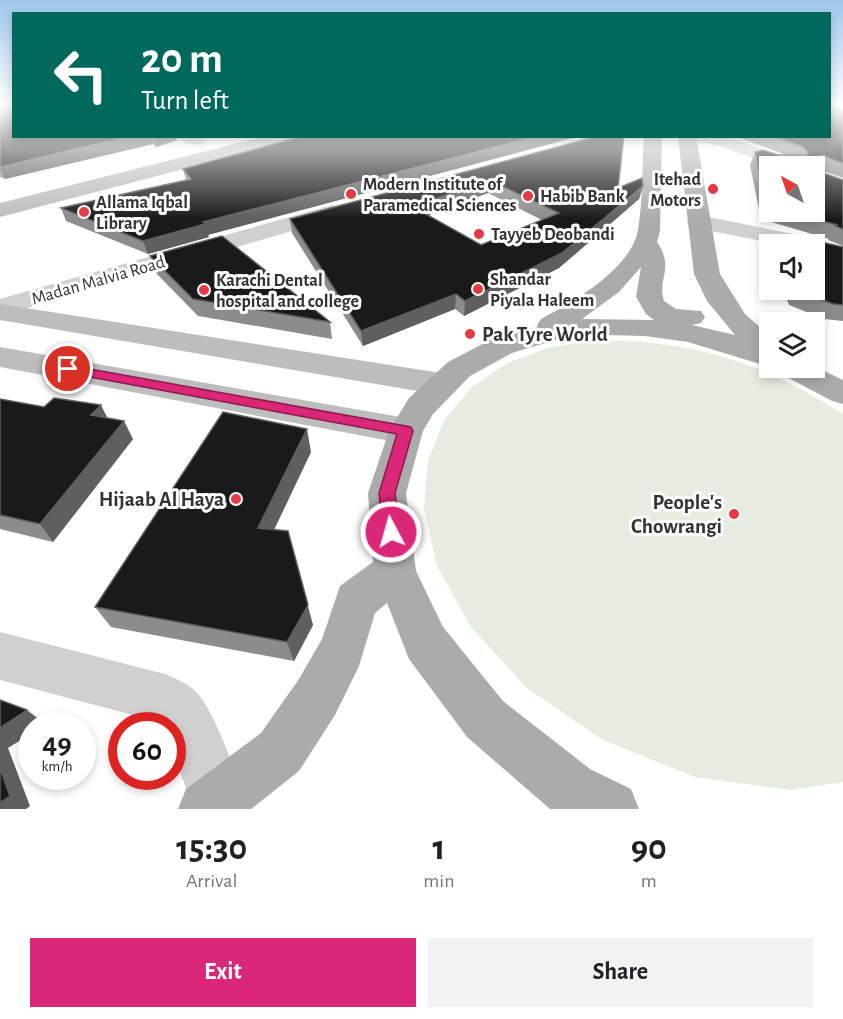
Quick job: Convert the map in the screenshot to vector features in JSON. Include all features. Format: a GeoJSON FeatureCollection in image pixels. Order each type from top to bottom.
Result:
{"type":"FeatureCollection","features":[{"type":"Feature","properties":{"kind":"main road"},"geometry":{"type":"LineString","coordinates":[[611,809],[570,789],[484,719],[426,643],[395,571],[387,493],[406,431],[421,406],[441,384],[480,356],[525,338],[588,304],[627,267],[646,243],[649,231],[653,144]]}},
{"type":"Feature","properties":{"kind":"main road"},"geometry":{"type":"LineString","coordinates":[[688,144],[707,274],[735,320],[759,344]]}},
{"type":"Feature","properties":{"kind":"main road"},"geometry":{"type":"LineString","coordinates":[[646,243],[654,259],[648,296],[652,306],[666,315],[687,318],[699,315],[704,308],[701,283],[707,274]]}},
{"type":"Feature","properties":{"kind":"main road"},"geometry":{"type":"LineString","coordinates":[[525,338],[563,329],[603,326],[645,327],[688,333],[759,352]]}},
{"type":"Feature","properties":{"kind":"main road"},"geometry":{"type":"LineString","coordinates":[[814,378],[843,393]]}},
{"type":"Feature","properties":{"kind":"main road"},"geometry":{"type":"LineString","coordinates":[[212,804],[280,752],[317,697],[342,649],[356,601],[395,571]]}},
{"type":"Feature","properties":{"kind":"street"},"geometry":{"type":"LineString","coordinates":[[0,210],[259,144]]}},
{"type":"Feature","properties":{"kind":"street"},"geometry":{"type":"LineString","coordinates":[[730,144],[763,156]]}},
{"type":"Feature","properties":{"kind":"street","name":"Madan Malvia Road"},"geometry":{"type":"LineString","coordinates":[[0,310],[355,205]]}},
{"type":"Feature","properties":{"kind":"street"},"geometry":{"type":"LineString","coordinates":[[698,222],[763,234]]}},
{"type":"Feature","properties":{"kind":"street"},"geometry":{"type":"LineString","coordinates":[[0,310],[441,384]]}},
{"type":"Feature","properties":{"kind":"street"},"geometry":{"type":"LineString","coordinates":[[0,357],[406,431]]}},
{"type":"Feature","properties":{"kind":"street"},"geometry":{"type":"LineString","coordinates":[[0,656],[165,699],[180,711],[191,731],[212,804]]}},
{"type":"Feature","properties":{"kind":"shaded area"},"geometry":{"type":"Polygon","coordinates":[[[593,340],[663,344],[694,350],[753,367],[759,370],[759,378],[778,378],[843,414],[843,782],[790,790],[695,777],[603,740],[527,688],[471,627],[437,566],[424,509],[428,460],[445,419],[472,387],[507,363],[548,348],[593,340]]]}},
{"type":"Feature","properties":{"kind":"building"},"geometry":{"type":"Polygon","coordinates":[[[0,144],[98,144],[0,167],[0,144]]]}},
{"type":"Feature","properties":{"kind":"building"},"geometry":{"type":"Polygon","coordinates":[[[275,144],[508,144],[203,222],[205,224],[143,241],[61,208],[191,179],[183,169],[275,144]]]}},
{"type":"Feature","properties":{"kind":"building"},"geometry":{"type":"Polygon","coordinates":[[[569,144],[623,144],[618,188],[642,178],[643,186],[562,253],[465,301],[456,294],[361,331],[290,219],[569,144]],[[489,180],[413,207],[481,245],[559,213],[489,180]]]}},
{"type":"Feature","properties":{"kind":"building"},"geometry":{"type":"Polygon","coordinates":[[[794,144],[843,144],[843,163],[821,155],[759,156],[759,170],[755,152],[763,150],[779,155],[806,155],[808,153],[803,147],[794,144]]]}},
{"type":"Feature","properties":{"kind":"building"},"geometry":{"type":"Polygon","coordinates":[[[825,174],[843,180],[843,229],[835,226],[837,225],[825,222],[825,174]]]}},
{"type":"Feature","properties":{"kind":"building"},"geometry":{"type":"Polygon","coordinates":[[[222,236],[330,322],[193,299],[150,256],[222,236]]]}},
{"type":"Feature","properties":{"kind":"building"},"geometry":{"type":"Polygon","coordinates":[[[825,243],[843,247],[843,305],[823,300],[825,300],[825,243]]]}},
{"type":"Feature","properties":{"kind":"building"},"geometry":{"type":"Polygon","coordinates":[[[54,398],[101,405],[91,415],[124,421],[40,524],[0,515],[0,399],[44,407],[54,398]]]}},
{"type":"Feature","properties":{"kind":"building"},"geometry":{"type":"Polygon","coordinates":[[[223,412],[307,429],[258,528],[288,531],[308,605],[287,642],[95,607],[223,412]]]}},
{"type":"Feature","properties":{"kind":"building"},"geometry":{"type":"Polygon","coordinates":[[[0,700],[27,710],[18,712],[18,716],[0,728],[0,700]]]}},
{"type":"Feature","properties":{"kind":"building"},"geometry":{"type":"Polygon","coordinates":[[[0,768],[10,796],[0,803],[0,768]]]}},
{"type":"Feature","properties":{"kind":"place","name":"Itehad Motors"},"geometry":{"type":"Point","coordinates":[713,189]}},
{"type":"Feature","properties":{"kind":"place","name":"Modern Institute of Paramedical Sciences"},"geometry":{"type":"Point","coordinates":[351,194]}},
{"type":"Feature","properties":{"kind":"place","name":"Habib Bank"},"geometry":{"type":"Point","coordinates":[528,196]}},
{"type":"Feature","properties":{"kind":"place","name":"Allama Iqbal Library"},"geometry":{"type":"Point","coordinates":[84,212]}},
{"type":"Feature","properties":{"kind":"place","name":"Tayyeb Deobandi"},"geometry":{"type":"Point","coordinates":[479,234]}},
{"type":"Feature","properties":{"kind":"place","name":"Shandar Piyala Haleem"},"geometry":{"type":"Point","coordinates":[478,289]}},
{"type":"Feature","properties":{"kind":"place","name":"Karachi Dental hospital and college"},"geometry":{"type":"Point","coordinates":[204,290]}},
{"type":"Feature","properties":{"kind":"place","name":"Pak Tyre World"},"geometry":{"type":"Point","coordinates":[470,334]}},
{"type":"Feature","properties":{"kind":"place","name":"Hijaab Al Haya"},"geometry":{"type":"Point","coordinates":[236,499]}},
{"type":"Feature","properties":{"kind":"place","name":"People's Chowrangi"},"geometry":{"type":"Point","coordinates":[734,514]}},
{"type":"Feature","properties":{"kind":"route"},"geometry":{"type":"LineString","coordinates":[[68,369],[406,431],[387,493],[391,532]]}}]}
